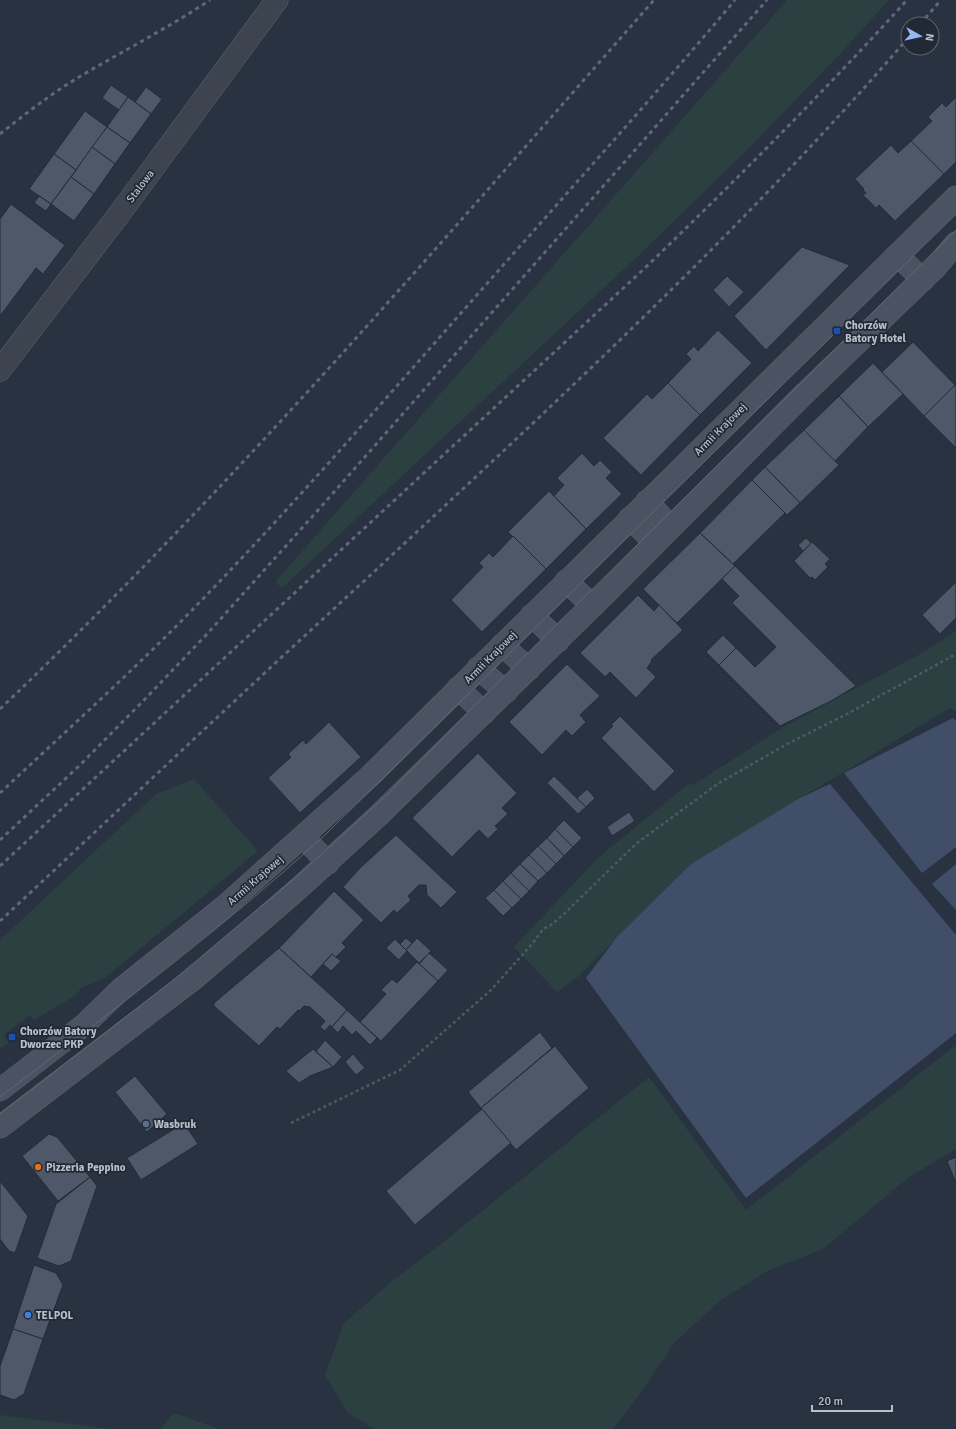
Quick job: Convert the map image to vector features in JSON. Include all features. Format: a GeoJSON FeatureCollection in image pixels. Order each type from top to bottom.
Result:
{"type":"FeatureCollection","features":[{"type":"Feature","properties":{"kind":"street","name":"Stalowa"},"geometry":{"type":"LineString","coordinates":[[0,370],[120,213],[277,0]]}},
{"type":"Feature","properties":{"kind":"street","name":"Armii Krajowej"},"geometry":{"type":"LineString","coordinates":[[0,1090],[84,1025],[121,989],[225,906],[361,784],[956,196]]}},
{"type":"Feature","properties":{"kind":"street"},"geometry":{"type":"LineString","coordinates":[[0,1127],[196,977],[328,863],[558,641],[802,396],[935,268],[956,243]]}},
{"type":"Feature","properties":{"kind":"street"},"geometry":{"type":"LineString","coordinates":[[897,255],[923,280]]}},
{"type":"Feature","properties":{"kind":"street"},"geometry":{"type":"LineString","coordinates":[[777,373],[802,396]]}},
{"type":"Feature","properties":{"kind":"street"},"geometry":{"type":"LineString","coordinates":[[713,436],[737,461]]}},
{"type":"Feature","properties":{"kind":"street"},"geometry":{"type":"LineString","coordinates":[[647,501],[671,527]]}},
{"type":"Feature","properties":{"kind":"street"},"geometry":{"type":"LineString","coordinates":[[630,518],[655,543]]}},
{"type":"Feature","properties":{"kind":"street"},"geometry":{"type":"LineString","coordinates":[[566,581],[593,606]]}},
{"type":"Feature","properties":{"kind":"street"},"geometry":{"type":"LineString","coordinates":[[532,615],[558,641]]}},
{"type":"Feature","properties":{"kind":"street"},"geometry":{"type":"LineString","coordinates":[[502,644],[529,669]]}},
{"type":"Feature","properties":{"kind":"street"},"geometry":{"type":"LineString","coordinates":[[478,668],[506,692]]}},
{"type":"Feature","properties":{"kind":"street"},"geometry":{"type":"LineString","coordinates":[[458,688],[484,713]]}},
{"type":"Feature","properties":{"kind":"street"},"geometry":{"type":"LineString","coordinates":[[361,784],[386,808]]}},
{"type":"Feature","properties":{"kind":"street"},"geometry":{"type":"LineString","coordinates":[[303,837],[328,863]]}},
{"type":"Feature","properties":{"kind":"street"},"geometry":{"type":"LineString","coordinates":[[156,962],[178,990]]}},
{"type":"Feature","properties":{"kind":"path"},"geometry":{"type":"LineString","coordinates":[[291,1124],[400,1070],[491,990],[533,943],[543,929],[551,925],[563,915],[637,843],[719,783],[754,762],[847,714],[956,654]]}},
{"type":"Feature","properties":{"kind":"green space"},"geometry":{"type":"Polygon","coordinates":[[[787,0],[889,0],[840,54],[745,152],[638,256],[282,588],[275,582],[787,0]]]}},
{"type":"Feature","properties":{"kind":"green space"},"geometry":{"type":"Polygon","coordinates":[[[956,631],[956,712],[950,708],[691,864],[579,976],[557,992],[514,947],[598,858],[687,785],[695,784],[783,727],[922,653],[956,631]]]}},
{"type":"Feature","properties":{"kind":"green space"},"geometry":{"type":"Polygon","coordinates":[[[194,779],[258,851],[106,977],[83,987],[71,998],[34,1020],[30,1015],[4,1035],[9,1043],[0,1049],[0,940],[156,794],[194,779]]]}},
{"type":"Feature","properties":{"kind":"green space"},"geometry":{"type":"Polygon","coordinates":[[[956,1045],[956,1149],[909,1177],[823,1249],[767,1271],[721,1300],[675,1342],[641,1392],[613,1429],[374,1429],[348,1413],[325,1375],[344,1323],[390,1283],[441,1244],[649,1077],[746,1210],[956,1045]]]}},
{"type":"Feature","properties":{"kind":"green space"},"geometry":{"type":"Polygon","coordinates":[[[174,1413],[219,1429],[160,1429],[174,1413]]]}},
{"type":"Feature","properties":{"kind":"green space"},"geometry":{"type":"Polygon","coordinates":[[[0,1415],[111,1429],[0,1429],[0,1415]]]}},
{"type":"Feature","properties":{"kind":"water"},"geometry":{"type":"Polygon","coordinates":[[[953,718],[956,721],[956,847],[922,873],[844,773],[953,718]]]}},
{"type":"Feature","properties":{"kind":"water"},"geometry":{"type":"Polygon","coordinates":[[[830,784],[956,935],[956,1033],[746,1198],[586,978],[617,937],[691,864],[800,798],[830,784]]]}},
{"type":"Feature","properties":{"kind":"water"},"geometry":{"type":"Polygon","coordinates":[[[956,864],[956,910],[932,884],[956,864]]]}},
{"type":"Feature","properties":{"kind":"building"},"geometry":{"type":"Polygon","coordinates":[[[111,85],[128,97],[119,110],[102,98],[111,85]]]}},
{"type":"Feature","properties":{"kind":"building"},"geometry":{"type":"Polygon","coordinates":[[[146,87],[162,99],[151,114],[135,102],[146,87]]]}},
{"type":"Feature","properties":{"kind":"building"},"geometry":{"type":"Polygon","coordinates":[[[128,97],[151,114],[130,143],[107,127],[128,97]]]}},
{"type":"Feature","properties":{"kind":"building"},"geometry":{"type":"Polygon","coordinates":[[[956,97],[956,162],[944,174],[911,141],[932,121],[928,117],[942,103],[946,107],[956,97]]]}},
{"type":"Feature","properties":{"kind":"building"},"geometry":{"type":"Polygon","coordinates":[[[85,111],[107,127],[76,170],[54,154],[85,111]]]}},
{"type":"Feature","properties":{"kind":"building"},"geometry":{"type":"Polygon","coordinates":[[[107,127],[130,143],[115,164],[92,147],[107,127]]]}},
{"type":"Feature","properties":{"kind":"building"},"geometry":{"type":"Polygon","coordinates":[[[911,141],[944,174],[895,221],[879,205],[876,208],[863,195],[866,193],[863,190],[864,189],[855,179],[891,145],[898,153],[911,141]]]}},
{"type":"Feature","properties":{"kind":"building"},"geometry":{"type":"Polygon","coordinates":[[[92,147],[115,164],[94,194],[71,177],[92,147]]]}},
{"type":"Feature","properties":{"kind":"building"},"geometry":{"type":"Polygon","coordinates":[[[54,154],[76,170],[51,204],[29,189],[54,154]]]}},
{"type":"Feature","properties":{"kind":"building"},"geometry":{"type":"Polygon","coordinates":[[[71,177],[94,194],[74,221],[51,204],[71,177]]]}},
{"type":"Feature","properties":{"kind":"building"},"geometry":{"type":"Polygon","coordinates":[[[39,196],[51,204],[46,211],[34,203],[39,196]]]}},
{"type":"Feature","properties":{"kind":"building"},"geometry":{"type":"Polygon","coordinates":[[[11,204],[65,245],[43,274],[36,268],[0,316],[0,219],[11,204]]]}},
{"type":"Feature","properties":{"kind":"building"},"geometry":{"type":"Polygon","coordinates":[[[802,247],[850,265],[766,350],[734,316],[802,247]]]}},
{"type":"Feature","properties":{"kind":"building"},"geometry":{"type":"Polygon","coordinates":[[[727,276],[744,292],[729,307],[713,290],[727,276]]]}},
{"type":"Feature","properties":{"kind":"building"},"geometry":{"type":"Polygon","coordinates":[[[718,330],[752,363],[700,415],[668,383],[691,359],[686,354],[694,346],[698,351],[718,330]]]}},
{"type":"Feature","properties":{"kind":"building"},"geometry":{"type":"Polygon","coordinates":[[[913,342],[955,385],[924,416],[882,372],[913,342]]]}},
{"type":"Feature","properties":{"kind":"building"},"geometry":{"type":"Polygon","coordinates":[[[873,363],[903,394],[868,427],[839,396],[873,363]]]}},
{"type":"Feature","properties":{"kind":"building"},"geometry":{"type":"Polygon","coordinates":[[[668,383],[700,415],[641,475],[603,438],[647,394],[652,399],[668,383]]]}},
{"type":"Feature","properties":{"kind":"building"},"geometry":{"type":"Polygon","coordinates":[[[955,385],[956,386],[956,448],[924,416],[955,385]]]}},
{"type":"Feature","properties":{"kind":"building"},"geometry":{"type":"Polygon","coordinates":[[[839,396],[868,427],[835,461],[804,430],[839,396]]]}},
{"type":"Feature","properties":{"kind":"building"},"geometry":{"type":"Polygon","coordinates":[[[804,430],[839,465],[800,503],[765,467],[804,430]]]}},
{"type":"Feature","properties":{"kind":"building"},"geometry":{"type":"Polygon","coordinates":[[[582,453],[594,466],[600,460],[612,472],[606,478],[622,494],[586,529],[554,496],[564,485],[557,478],[582,453]]]}},
{"type":"Feature","properties":{"kind":"building"},"geometry":{"type":"Polygon","coordinates":[[[765,467],[800,503],[787,515],[752,480],[765,467]]]}},
{"type":"Feature","properties":{"kind":"building"},"geometry":{"type":"Polygon","coordinates":[[[752,480],[785,513],[733,564],[700,533],[752,480]]]}},
{"type":"Feature","properties":{"kind":"building"},"geometry":{"type":"Polygon","coordinates":[[[549,491],[586,529],[546,569],[508,532],[549,491]]]}},
{"type":"Feature","properties":{"kind":"building"},"geometry":{"type":"Polygon","coordinates":[[[700,533],[735,566],[677,623],[643,589],[700,533]]]}},
{"type":"Feature","properties":{"kind":"building"},"geometry":{"type":"Polygon","coordinates":[[[513,536],[546,569],[482,632],[451,600],[483,567],[479,563],[489,553],[493,557],[513,536]]]}},
{"type":"Feature","properties":{"kind":"building"},"geometry":{"type":"Polygon","coordinates":[[[806,538],[811,543],[803,551],[798,545],[806,538]]]}},
{"type":"Feature","properties":{"kind":"building"},"geometry":{"type":"Polygon","coordinates":[[[812,542],[830,559],[825,564],[828,567],[815,580],[812,577],[810,578],[794,561],[812,542]]]}},
{"type":"Feature","properties":{"kind":"building"},"geometry":{"type":"Polygon","coordinates":[[[735,566],[856,686],[831,701],[780,726],[719,665],[736,648],[755,667],[776,647],[732,603],[739,596],[722,579],[735,566]]]}},
{"type":"Feature","properties":{"kind":"building"},"geometry":{"type":"Polygon","coordinates":[[[956,582],[956,618],[940,634],[922,615],[956,582]]]}},
{"type":"Feature","properties":{"kind":"building"},"geometry":{"type":"Polygon","coordinates":[[[638,595],[654,611],[659,605],[683,630],[651,660],[652,661],[647,668],[656,677],[636,698],[610,672],[605,677],[580,653],[638,595]]]}},
{"type":"Feature","properties":{"kind":"building"},"geometry":{"type":"Polygon","coordinates":[[[723,635],[736,648],[719,665],[706,652],[723,635]]]}},
{"type":"Feature","properties":{"kind":"building"},"geometry":{"type":"Polygon","coordinates":[[[567,664],[600,696],[580,715],[586,722],[572,736],[566,730],[542,755],[509,722],[567,664]]]}},
{"type":"Feature","properties":{"kind":"building"},"geometry":{"type":"Polygon","coordinates":[[[620,716],[675,771],[654,792],[601,738],[613,726],[611,725],[620,716]]]}},
{"type":"Feature","properties":{"kind":"building"},"geometry":{"type":"Polygon","coordinates":[[[329,722],[361,757],[300,813],[268,778],[291,757],[288,754],[303,740],[306,744],[329,722]]]}},
{"type":"Feature","properties":{"kind":"building"},"geometry":{"type":"Polygon","coordinates":[[[478,753],[517,793],[502,808],[508,814],[495,826],[498,829],[488,839],[479,830],[452,857],[412,818],[478,753]]]}},
{"type":"Feature","properties":{"kind":"building"},"geometry":{"type":"Polygon","coordinates":[[[554,776],[586,807],[578,814],[547,783],[554,776]]]}},
{"type":"Feature","properties":{"kind":"building"},"geometry":{"type":"Polygon","coordinates":[[[587,789],[595,798],[586,807],[577,798],[587,789]]]}},
{"type":"Feature","properties":{"kind":"building"},"geometry":{"type":"Polygon","coordinates":[[[629,812],[635,821],[612,836],[607,827],[629,812]]]}},
{"type":"Feature","properties":{"kind":"building"},"geometry":{"type":"Polygon","coordinates":[[[564,820],[582,838],[573,847],[555,829],[564,820]]]}},
{"type":"Feature","properties":{"kind":"building"},"geometry":{"type":"Polygon","coordinates":[[[555,829],[573,847],[564,856],[547,838],[555,829]]]}},
{"type":"Feature","properties":{"kind":"building"},"geometry":{"type":"Polygon","coordinates":[[[396,835],[457,892],[441,908],[427,895],[426,885],[419,885],[408,896],[411,900],[397,913],[394,910],[381,923],[343,887],[360,868],[396,835]]]}},
{"type":"Feature","properties":{"kind":"building"},"geometry":{"type":"Polygon","coordinates":[[[547,838],[564,856],[556,864],[538,846],[547,838]]]}},
{"type":"Feature","properties":{"kind":"building"},"geometry":{"type":"Polygon","coordinates":[[[538,846],[556,864],[547,873],[529,855],[538,846]]]}},
{"type":"Feature","properties":{"kind":"building"},"geometry":{"type":"Polygon","coordinates":[[[529,855],[547,873],[538,881],[520,864],[529,855]]]}},
{"type":"Feature","properties":{"kind":"building"},"geometry":{"type":"Polygon","coordinates":[[[520,864],[538,881],[529,891],[511,873],[520,864]]]}},
{"type":"Feature","properties":{"kind":"building"},"geometry":{"type":"Polygon","coordinates":[[[511,873],[529,891],[521,899],[503,881],[511,873]]]}},
{"type":"Feature","properties":{"kind":"building"},"geometry":{"type":"Polygon","coordinates":[[[503,881],[521,899],[512,908],[494,890],[503,881]]]}},
{"type":"Feature","properties":{"kind":"building"},"geometry":{"type":"Polygon","coordinates":[[[494,890],[512,908],[503,916],[485,898],[494,890]]]}},
{"type":"Feature","properties":{"kind":"building"},"geometry":{"type":"Polygon","coordinates":[[[334,891],[364,920],[342,943],[346,947],[335,958],[332,954],[311,977],[279,948],[334,891]]]}},
{"type":"Feature","properties":{"kind":"building"},"geometry":{"type":"Polygon","coordinates":[[[406,938],[412,943],[406,950],[400,944],[406,938]]]}},
{"type":"Feature","properties":{"kind":"building"},"geometry":{"type":"Polygon","coordinates":[[[417,938],[431,951],[419,963],[406,950],[417,938]]]}},
{"type":"Feature","properties":{"kind":"building"},"geometry":{"type":"Polygon","coordinates":[[[395,939],[407,951],[399,960],[386,948],[395,939]]]}},
{"type":"Feature","properties":{"kind":"building"},"geometry":{"type":"Polygon","coordinates":[[[279,948],[347,1010],[332,1027],[330,1025],[325,1031],[320,1027],[325,1021],[310,1007],[304,1006],[299,1011],[298,1010],[280,1029],[277,1027],[259,1046],[214,1006],[214,1003],[279,948]]]}},
{"type":"Feature","properties":{"kind":"building"},"geometry":{"type":"Polygon","coordinates":[[[429,953],[448,970],[438,981],[419,964],[429,953]]]}},
{"type":"Feature","properties":{"kind":"building"},"geometry":{"type":"Polygon","coordinates":[[[332,954],[341,961],[331,971],[323,964],[332,954]]]}},
{"type":"Feature","properties":{"kind":"building"},"geometry":{"type":"Polygon","coordinates":[[[417,962],[438,981],[381,1041],[360,1022],[386,994],[381,990],[392,979],[397,983],[417,962]]]}},
{"type":"Feature","properties":{"kind":"building"},"geometry":{"type":"Polygon","coordinates":[[[347,1010],[377,1038],[370,1045],[356,1031],[352,1035],[343,1026],[338,1033],[332,1027],[347,1010]]]}},
{"type":"Feature","properties":{"kind":"building"},"geometry":{"type":"Polygon","coordinates":[[[540,1032],[552,1048],[481,1108],[468,1092],[540,1032]]]}},
{"type":"Feature","properties":{"kind":"building"},"geometry":{"type":"Polygon","coordinates":[[[325,1040],[342,1057],[333,1067],[316,1051],[325,1040]]]}},
{"type":"Feature","properties":{"kind":"building"},"geometry":{"type":"Polygon","coordinates":[[[555,1046],[589,1088],[516,1150],[481,1108],[555,1046]]]}},
{"type":"Feature","properties":{"kind":"building"},"geometry":{"type":"Polygon","coordinates":[[[313,1049],[333,1067],[310,1076],[299,1083],[286,1071],[313,1049]]]}},
{"type":"Feature","properties":{"kind":"building"},"geometry":{"type":"Polygon","coordinates":[[[353,1054],[365,1068],[356,1075],[345,1062],[353,1054]]]}},
{"type":"Feature","properties":{"kind":"building"},"geometry":{"type":"Polygon","coordinates":[[[135,1076],[167,1114],[147,1132],[115,1092],[135,1076]]]}},
{"type":"Feature","properties":{"kind":"building"},"geometry":{"type":"Polygon","coordinates":[[[482,1109],[511,1143],[415,1225],[386,1191],[482,1109]]]}},
{"type":"Feature","properties":{"kind":"building"},"geometry":{"type":"Polygon","coordinates":[[[184,1123],[198,1144],[141,1180],[127,1158],[184,1123]]]}},
{"type":"Feature","properties":{"kind":"building"},"geometry":{"type":"Polygon","coordinates":[[[49,1134],[57,1137],[90,1177],[58,1201],[22,1156],[49,1134]]]}},
{"type":"Feature","properties":{"kind":"building"},"geometry":{"type":"Polygon","coordinates":[[[956,1157],[956,1183],[947,1161],[956,1157]]]}},
{"type":"Feature","properties":{"kind":"building"},"geometry":{"type":"Polygon","coordinates":[[[90,1177],[97,1186],[71,1261],[59,1266],[37,1258],[56,1204],[90,1177]]]}},
{"type":"Feature","properties":{"kind":"building"},"geometry":{"type":"Polygon","coordinates":[[[0,1181],[28,1216],[15,1253],[9,1251],[0,1239],[0,1181]]]}},
{"type":"Feature","properties":{"kind":"building"},"geometry":{"type":"Polygon","coordinates":[[[34,1265],[56,1273],[63,1285],[43,1339],[13,1329],[34,1265]]]}},
{"type":"Feature","properties":{"kind":"building"},"geometry":{"type":"Polygon","coordinates":[[[13,1329],[43,1339],[24,1394],[14,1400],[0,1395],[0,1366],[13,1329]]]}},
{"type":"Feature","properties":{"kind":"tram line"},"geometry":{"type":"LineString","coordinates":[[0,1097],[207,936],[326,834],[956,214]]}},
{"type":"Feature","properties":{"kind":"tram line"},"geometry":{"type":"LineString","coordinates":[[0,1114],[171,982],[295,878],[389,793],[475,705],[956,230]]}},
{"type":"Feature","properties":{"kind":"railway"},"geometry":{"type":"LineString","coordinates":[[0,134],[38,104],[69,84],[210,0]]}},
{"type":"Feature","properties":{"kind":"railway"},"geometry":{"type":"LineString","coordinates":[[0,709],[86,625],[253,451],[335,362],[654,0]]}},
{"type":"Feature","properties":{"kind":"railway"},"geometry":{"type":"LineString","coordinates":[[0,793],[149,653],[269,529],[339,452],[607,148],[735,0]]}},
{"type":"Feature","properties":{"kind":"railway"},"geometry":{"type":"LineString","coordinates":[[0,840],[80,765],[207,634],[767,0]]}},
{"type":"Feature","properties":{"kind":"railway"},"geometry":{"type":"LineString","coordinates":[[0,866],[645,268],[778,136],[907,0]]}},
{"type":"Feature","properties":{"kind":"railway"},"geometry":{"type":"LineString","coordinates":[[927,16],[941,0]]}},
{"type":"Feature","properties":{"kind":"railway"},"geometry":{"type":"LineString","coordinates":[[0,921],[504,451],[643,318],[778,181],[900,47]]}},
{"type":"Feature","properties":{"kind":"place","name":"Chorzów Batory Hotel"},"geometry":{"type":"Point","coordinates":[837,331]}},
{"type":"Feature","properties":{"kind":"place","name":"Chorzów Batory Dworzec PKP"},"geometry":{"type":"Point","coordinates":[12,1037]}},
{"type":"Feature","properties":{"kind":"place","name":"Wasbruk"},"geometry":{"type":"Point","coordinates":[146,1124]}},
{"type":"Feature","properties":{"kind":"place","name":"Pizzeria Peppino"},"geometry":{"type":"Point","coordinates":[38,1167]}},
{"type":"Feature","properties":{"kind":"place","name":"TELPOL"},"geometry":{"type":"Point","coordinates":[28,1315]}}]}
